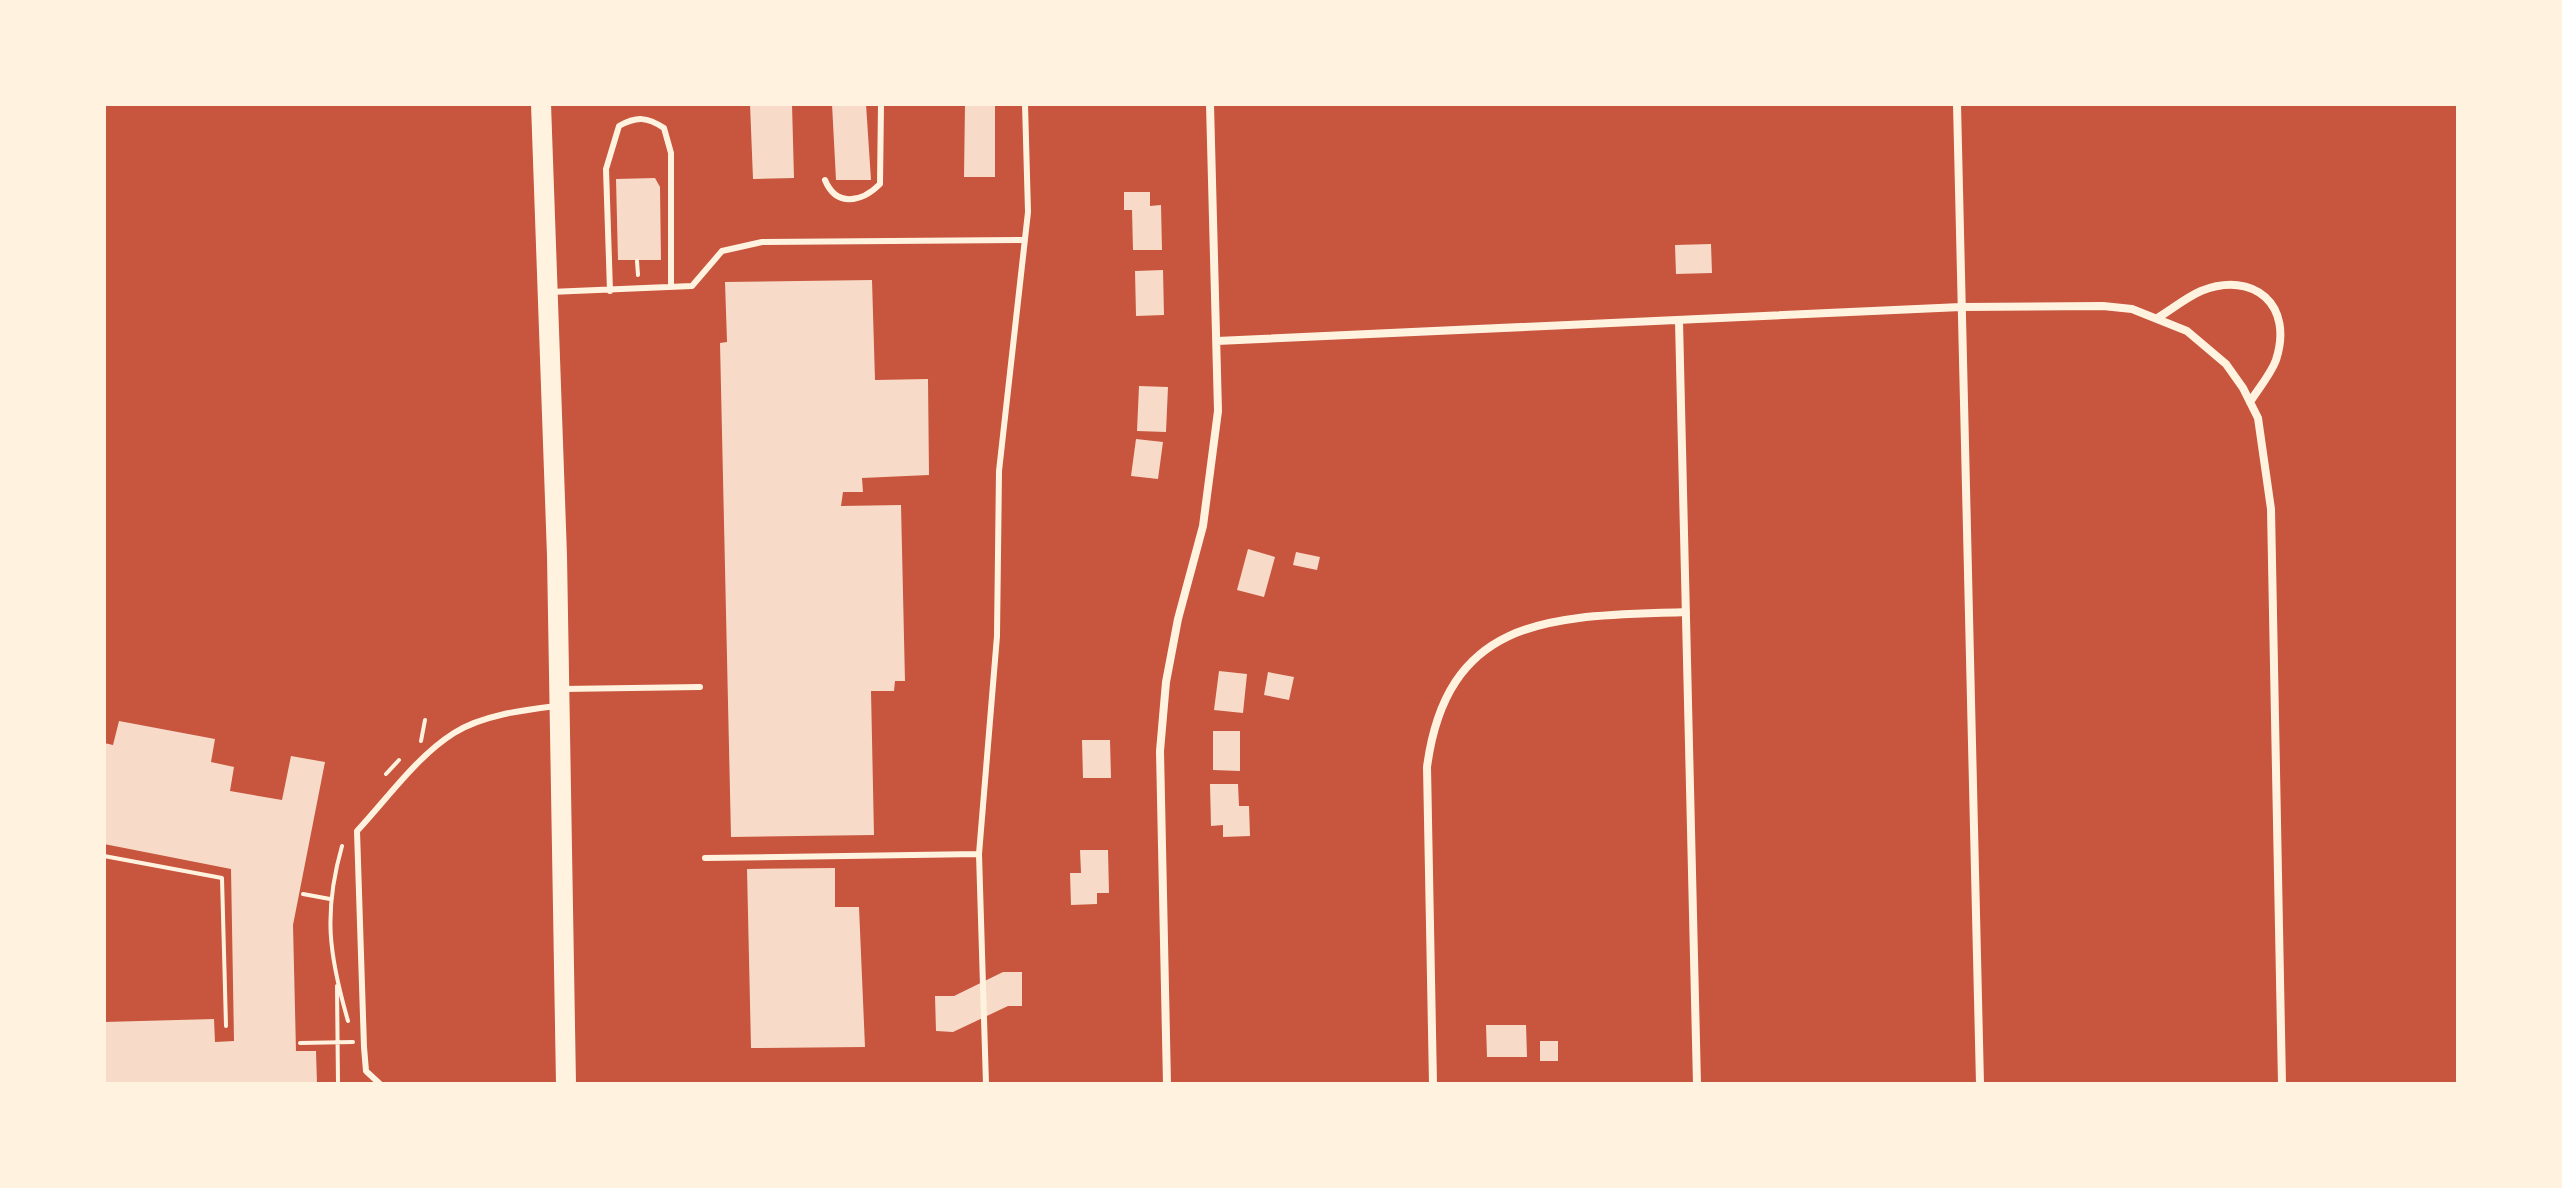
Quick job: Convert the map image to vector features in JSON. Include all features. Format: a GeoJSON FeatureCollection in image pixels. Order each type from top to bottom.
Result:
{"type":"FeatureCollection","features":[{"type":"Feature","properties":{"kind":"main road"},"geometry":{"type":"LineString","coordinates":[[541,104],[560,697],[566,1084]]}},
{"type":"Feature","properties":{"kind":"street"},"geometry":{"type":"LineString","coordinates":[[1167,1084],[1160,751],[1166,682],[1213,465],[1217,341],[1210,104]]}},
{"type":"Feature","properties":{"kind":"street"},"geometry":{"type":"LineString","coordinates":[[1957,104],[1980,1084]]}},
{"type":"Feature","properties":{"kind":"street"},"geometry":{"type":"LineString","coordinates":[[2159,317],[2202,291],[2240,285],[2265,293],[2278,311],[2276,361],[2250,402]]}},
{"type":"Feature","properties":{"kind":"street"},"geometry":{"type":"LineString","coordinates":[[1217,341],[1961,307],[2103,306],[2159,317],[2205,344],[2226,364],[2258,418],[2271,509],[2282,1084]]}},
{"type":"Feature","properties":{"kind":"street"},"geometry":{"type":"LineString","coordinates":[[1679,321],[1697,1084]]}},
{"type":"Feature","properties":{"kind":"street"},"geometry":{"type":"LineString","coordinates":[[1433,1084],[1427,767],[1431,736],[1451,689],[1485,651],[1534,625],[1576,617],[1686,612]]}},
{"type":"Feature","properties":{"kind":"lane"},"geometry":{"type":"LineString","coordinates":[[825,180],[831,194],[841,200],[870,194],[880,184],[881,104]]}},
{"type":"Feature","properties":{"kind":"lane"},"geometry":{"type":"LineString","coordinates":[[986,1084],[979,854],[997,636],[999,471],[1025,240],[1025,104]]}},
{"type":"Feature","properties":{"kind":"lane"},"geometry":{"type":"LineString","coordinates":[[610,291],[608,157],[619,126],[633,119],[648,118],[664,128],[671,153],[671,287]]}},
{"type":"Feature","properties":{"kind":"lane"},"geometry":{"type":"LineString","coordinates":[[548,292],[692,286],[722,251],[762,242],[1025,240]]}},
{"type":"Feature","properties":{"kind":"lane"},"geometry":{"type":"LineString","coordinates":[[380,1084],[366,1071],[357,831],[420,762],[455,732],[560,697],[700,687]]}},
{"type":"Feature","properties":{"kind":"lane"},"geometry":{"type":"LineString","coordinates":[[705,858],[979,854]]}},
{"type":"Feature","properties":{"kind":"path"},"geometry":{"type":"LineString","coordinates":[[104,856],[222,878],[226,1026]]}},
{"type":"Feature","properties":{"kind":"path"},"geometry":{"type":"LineString","coordinates":[[303,894],[330,899]]}},
{"type":"Feature","properties":{"kind":"path"},"geometry":{"type":"LineString","coordinates":[[336,980],[338,1084]]}},
{"type":"Feature","properties":{"kind":"path"},"geometry":{"type":"LineString","coordinates":[[300,1043],[338,1044],[354,1041]]}},
{"type":"Feature","properties":{"kind":"building"},"geometry":{"type":"Polygon","coordinates":[[[750,104],[792,104],[794,178],[753,179],[750,104]]]}},
{"type":"Feature","properties":{"kind":"building"},"geometry":{"type":"Polygon","coordinates":[[[832,104],[866,104],[871,180],[836,180],[832,104]]]}},
{"type":"Feature","properties":{"kind":"building"},"geometry":{"type":"Polygon","coordinates":[[[965,104],[995,104],[995,177],[964,177],[965,104]]]}},
{"type":"Feature","properties":{"kind":"building"},"geometry":{"type":"Polygon","coordinates":[[[655,178],[660,187],[661,260],[618,260],[616,179],[655,178]]]}},
{"type":"Feature","properties":{"kind":"building"},"geometry":{"type":"Polygon","coordinates":[[[1124,192],[1150,192],[1150,206],[1161,205],[1162,250],[1133,250],[1132,210],[1124,210],[1124,192]]]}},
{"type":"Feature","properties":{"kind":"building"},"geometry":{"type":"Polygon","coordinates":[[[1711,244],[1712,273],[1676,274],[1675,245],[1711,244]]]}},
{"type":"Feature","properties":{"kind":"building"},"geometry":{"type":"Polygon","coordinates":[[[1163,270],[1164,315],[1136,316],[1135,271],[1163,270]]]}},
{"type":"Feature","properties":{"kind":"building"},"geometry":{"type":"Polygon","coordinates":[[[872,280],[875,380],[928,379],[929,475],[862,478],[863,492],[843,492],[841,506],[901,505],[905,681],[895,681],[894,691],[871,691],[874,835],[731,837],[720,343],[727,342],[725,282],[872,280]]]}},
{"type":"Feature","properties":{"kind":"building"},"geometry":{"type":"Polygon","coordinates":[[[1139,386],[1168,387],[1166,432],[1137,431],[1139,386]]]}},
{"type":"Feature","properties":{"kind":"building"},"geometry":{"type":"Polygon","coordinates":[[[1136,439],[1163,442],[1158,479],[1131,476],[1136,439]]]}},
{"type":"Feature","properties":{"kind":"building"},"geometry":{"type":"Polygon","coordinates":[[[1248,549],[1275,557],[1264,597],[1237,590],[1248,549]]]}},
{"type":"Feature","properties":{"kind":"building"},"geometry":{"type":"Polygon","coordinates":[[[1296,552],[1320,557],[1317,570],[1293,565],[1296,552]]]}},
{"type":"Feature","properties":{"kind":"building"},"geometry":{"type":"Polygon","coordinates":[[[1219,671],[1247,674],[1243,713],[1214,710],[1219,671]]]}},
{"type":"Feature","properties":{"kind":"building"},"geometry":{"type":"Polygon","coordinates":[[[1268,672],[1294,677],[1289,700],[1264,695],[1268,672]]]}},
{"type":"Feature","properties":{"kind":"building"},"geometry":{"type":"Polygon","coordinates":[[[119,721],[215,739],[211,762],[234,767],[230,791],[282,800],[291,756],[325,762],[293,925],[296,1051],[316,1051],[317,1084],[104,1084],[104,1022],[214,1019],[215,1042],[234,1041],[231,869],[104,844],[104,743],[113,745],[119,721]]]}},
{"type":"Feature","properties":{"kind":"building"},"geometry":{"type":"Polygon","coordinates":[[[1213,731],[1240,731],[1240,771],[1213,770],[1213,731]]]}},
{"type":"Feature","properties":{"kind":"building"},"geometry":{"type":"Polygon","coordinates":[[[1082,740],[1110,740],[1111,778],[1083,778],[1082,740]]]}},
{"type":"Feature","properties":{"kind":"building"},"geometry":{"type":"Polygon","coordinates":[[[1210,784],[1238,784],[1239,806],[1249,806],[1250,836],[1223,837],[1223,825],[1211,826],[1210,784]]]}},
{"type":"Feature","properties":{"kind":"building"},"geometry":{"type":"Polygon","coordinates":[[[1080,850],[1108,850],[1109,893],[1097,893],[1097,904],[1071,905],[1070,873],[1081,873],[1080,850]]]}},
{"type":"Feature","properties":{"kind":"building"},"geometry":{"type":"Polygon","coordinates":[[[835,868],[835,907],[859,907],[865,1047],[751,1048],[747,869],[835,868]]]}},
{"type":"Feature","properties":{"kind":"building"},"geometry":{"type":"Polygon","coordinates":[[[1003,972],[1022,972],[1022,1006],[1008,1006],[953,1032],[936,1031],[935,996],[954,996],[1003,972]]]}},
{"type":"Feature","properties":{"kind":"building"},"geometry":{"type":"Polygon","coordinates":[[[1486,1025],[1526,1025],[1527,1057],[1487,1057],[1486,1025]]]}},
{"type":"Feature","properties":{"kind":"building"},"geometry":{"type":"Polygon","coordinates":[[[1540,1041],[1558,1041],[1558,1061],[1540,1061],[1540,1041]]]}}]}
